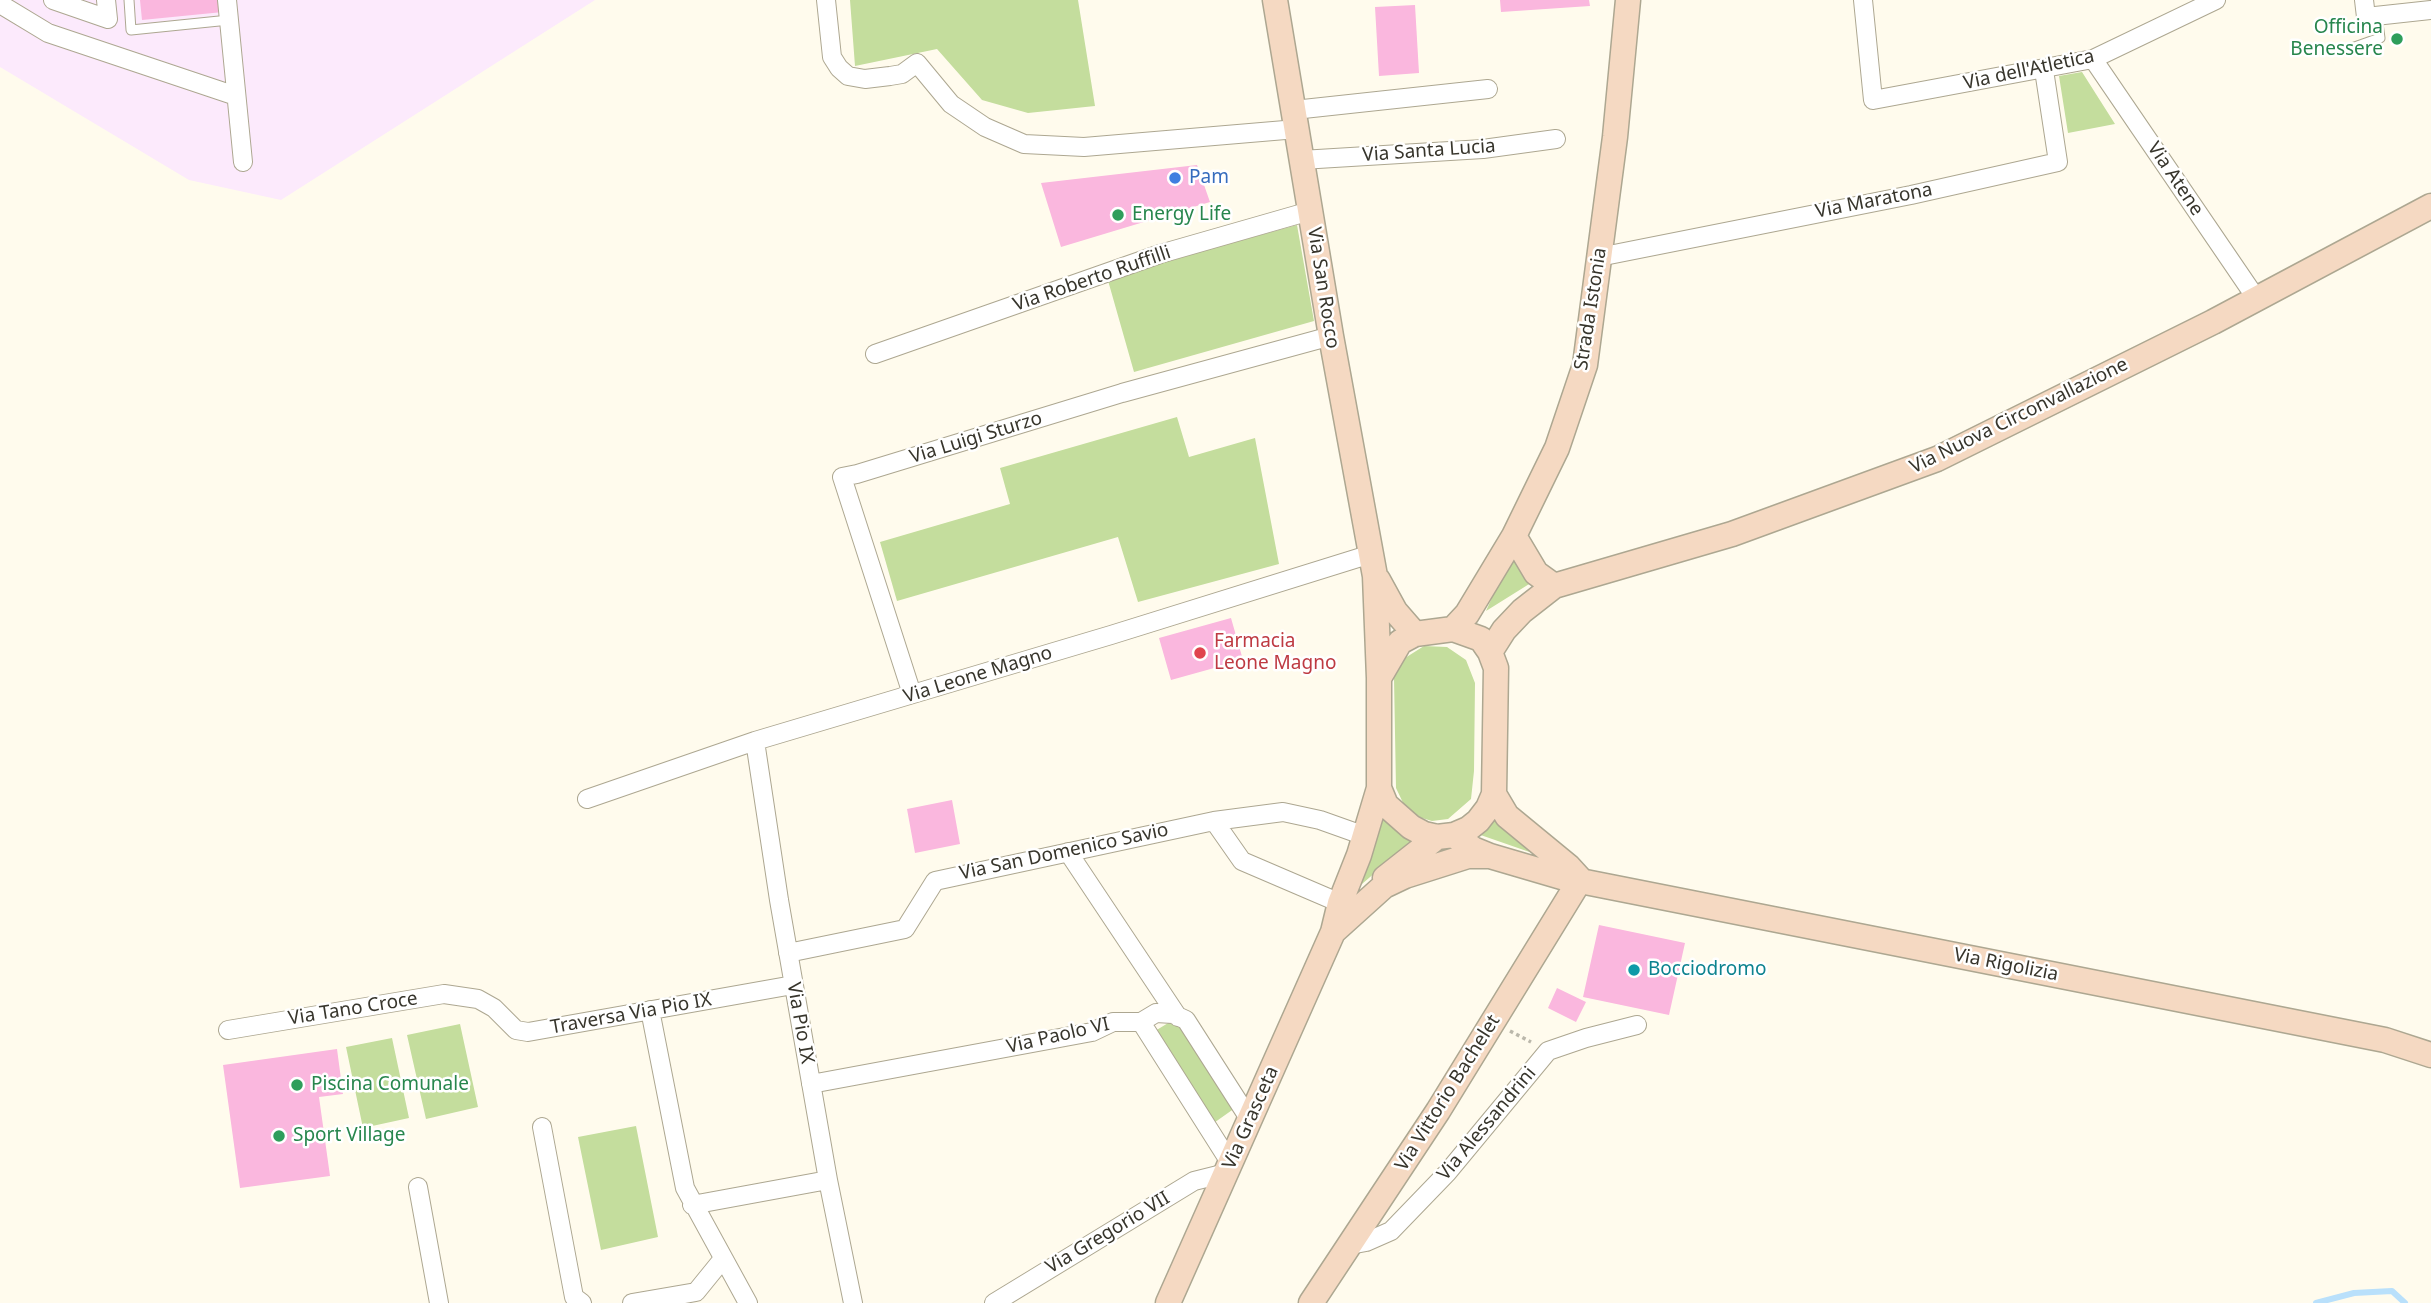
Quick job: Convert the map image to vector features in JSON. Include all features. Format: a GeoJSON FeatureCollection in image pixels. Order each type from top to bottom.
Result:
{"type":"FeatureCollection","features":[{"type":"Feature","properties":{"kind":"street"},"geometry":{"type":"LineString","coordinates":[[53,0],[108,19],[106,0]]}},
{"type":"Feature","properties":{"kind":"street"},"geometry":{"type":"LineString","coordinates":[[227,0],[243,162]]}},
{"type":"Feature","properties":{"kind":"street"},"geometry":{"type":"LineString","coordinates":[[826,0],[832,57],[848,76],[865,79],[902,74],[917,63],[951,104],[985,127],[1024,144],[1084,147],[1295,120],[1488,89]]}},
{"type":"Feature","properties":{"kind":"street","name":"Via San Rocco"},"geometry":{"type":"LineString","coordinates":[[1275,0],[1331,336],[1373,565]]}},
{"type":"Feature","properties":{"kind":"street","name":"Strada Istonia"},"geometry":{"type":"LineString","coordinates":[[1453,629],[1467,614],[1514,536],[1558,448],[1585,365],[1615,137],[1628,0]]}},
{"type":"Feature","properties":{"kind":"street","name":"Via dell'Atletica"},"geometry":{"type":"LineString","coordinates":[[1863,0],[1873,100],[2093,60],[2216,0]]}},
{"type":"Feature","properties":{"kind":"street"},"geometry":{"type":"LineString","coordinates":[[2364,0],[2366,17],[2431,10]]}},
{"type":"Feature","properties":{"kind":"street"},"geometry":{"type":"LineString","coordinates":[[0,4],[48,33],[236,96]]}},
{"type":"Feature","properties":{"kind":"street","name":"Via Atene"},"geometry":{"type":"LineString","coordinates":[[2093,60],[2256,298]]}},
{"type":"Feature","properties":{"kind":"street","name":"Via Maratona"},"geometry":{"type":"LineString","coordinates":[[1599,257],[1911,195],[2059,162],[2044,70]]}},
{"type":"Feature","properties":{"kind":"street","name":"Via Santa Lucia"},"geometry":{"type":"LineString","coordinates":[[1301,160],[1483,149],[1556,139]]}},
{"type":"Feature","properties":{"kind":"street","name":"Via Nuova Circonvallazione"},"geometry":{"type":"LineString","coordinates":[[1490,652],[1504,630],[1522,611],[1554,586],[1732,534],[1937,459],[2256,298],[2431,206]]}},
{"type":"Feature","properties":{"kind":"street","name":"Via Roberto Ruffilli"},"geometry":{"type":"LineString","coordinates":[[875,354],[1160,254],[1310,211]]}},
{"type":"Feature","properties":{"kind":"street","name":"Via Luigi Sturzo"},"geometry":{"type":"LineString","coordinates":[[912,694],[842,477],[1122,393],[1331,336]]}},
{"type":"Feature","properties":{"kind":"street"},"geometry":{"type":"LineString","coordinates":[[1514,536],[1535,573],[1554,586]]}},
{"type":"Feature","properties":{"kind":"street"},"geometry":{"type":"LineString","coordinates":[[1373,565],[1395,611],[1415,634]]}},
{"type":"Feature","properties":{"kind":"street"},"geometry":{"type":"LineString","coordinates":[[1333,932],[1340,903],[1365,836],[1379,788],[1379,678],[1373,565]]}},
{"type":"Feature","properties":{"kind":"street","name":"Via Leone Magno"},"geometry":{"type":"LineString","coordinates":[[587,799],[755,741],[912,694],[1373,565]]}},
{"type":"Feature","properties":{"kind":"street"},"geometry":{"type":"LineString","coordinates":[[1372,895],[1388,873],[1446,836],[1478,821],[1489,808],[1494,794],[1496,668],[1481,639],[1453,629],[1415,634],[1400,642],[1379,678]]}},
{"type":"Feature","properties":{"kind":"street","name":"Via Pio IX"},"geometry":{"type":"LineString","coordinates":[[755,741],[793,985],[853,1303]]}},
{"type":"Feature","properties":{"kind":"street"},"geometry":{"type":"LineString","coordinates":[[1379,788],[1386,805],[1411,827],[1446,836],[1490,856]]}},
{"type":"Feature","properties":{"kind":"street"},"geometry":{"type":"LineString","coordinates":[[1494,794],[1507,816],[1569,867],[1580,880]]}},
{"type":"Feature","properties":{"kind":"street","name":"Via San Domenico Savio"},"geometry":{"type":"LineString","coordinates":[[788,953],[905,929],[935,881],[1214,821],[1283,812],[1320,820],[1365,836]]}},
{"type":"Feature","properties":{"kind":"street"},"geometry":{"type":"LineString","coordinates":[[1214,821],[1242,861],[1340,903]]}},
{"type":"Feature","properties":{"kind":"street"},"geometry":{"type":"LineString","coordinates":[[1068,852],[1178,1017],[1186,1020],[1250,1120]]}},
{"type":"Feature","properties":{"kind":"street"},"geometry":{"type":"LineString","coordinates":[[1333,932],[1384,886],[1405,876],[1468,856],[1490,856]]}},
{"type":"Feature","properties":{"kind":"street","name":"Via Rigolizia"},"geometry":{"type":"LineString","coordinates":[[1490,856],[1565,878],[2385,1040],[2431,1055]]}},
{"type":"Feature","properties":{"kind":"street","name":"Via Vittorio Bachelet"},"geometry":{"type":"LineString","coordinates":[[1311,1303],[1493,1022],[1580,880]]}},
{"type":"Feature","properties":{"kind":"street","name":"Via Grasceta"},"geometry":{"type":"LineString","coordinates":[[1168,1303],[1333,932]]}},
{"type":"Feature","properties":{"kind":"street","name":"Traversa Via Pio IX"},"geometry":{"type":"LineString","coordinates":[[478,999],[494,1008],[516,1030],[528,1032],[793,985]]}},
{"type":"Feature","properties":{"kind":"street","name":"Via Tano Croce"},"geometry":{"type":"LineString","coordinates":[[228,1030],[444,994],[478,999]]}},
{"type":"Feature","properties":{"kind":"street"},"geometry":{"type":"LineString","coordinates":[[650,1010],[685,1188],[722,1260],[748,1303]]}},
{"type":"Feature","properties":{"kind":"street","name":"Via Paolo VI"},"geometry":{"type":"LineString","coordinates":[[811,1084],[1092,1032],[1113,1022],[1141,1021],[1156,1013],[1178,1017]]}},
{"type":"Feature","properties":{"kind":"street"},"geometry":{"type":"LineString","coordinates":[[1141,1021],[1228,1168]]}},
{"type":"Feature","properties":{"kind":"street","name":"Via Alessandrini"},"geometry":{"type":"LineString","coordinates":[[1350,1245],[1367,1242],[1391,1231],[1447,1173],[1548,1051],[1637,1025]]}},
{"type":"Feature","properties":{"kind":"street"},"geometry":{"type":"LineString","coordinates":[[542,1127],[574,1297],[582,1303]]}},
{"type":"Feature","properties":{"kind":"street","name":"Via Gregorio VII"},"geometry":{"type":"LineString","coordinates":[[994,1303],[1194,1181],[1228,1168]]}},
{"type":"Feature","properties":{"kind":"street"},"geometry":{"type":"LineString","coordinates":[[692,1205],[828,1180]]}},
{"type":"Feature","properties":{"kind":"street"},"geometry":{"type":"LineString","coordinates":[[418,1187],[439,1303]]}},
{"type":"Feature","properties":{"kind":"street"},"geometry":{"type":"LineString","coordinates":[[632,1303],[696,1292],[722,1260]]}},
{"type":"Feature","properties":{"kind":"lane"},"geometry":{"type":"LineString","coordinates":[[128,0],[131,30],[229,20]]}},
{"type":"Feature","properties":{"kind":"lane"},"geometry":{"type":"LineString","coordinates":[[2349,49],[2380,38],[2377,16]]}},
{"type":"Feature","properties":{"kind":"path"},"geometry":{"type":"LineString","coordinates":[[1493,1022],[1548,1051]]}},
{"type":"Feature","properties":{"kind":"shaded area"},"geometry":{"type":"Polygon","coordinates":[[[0,0],[595,0],[281,200],[189,180],[0,67],[0,0]]]}},
{"type":"Feature","properties":{"kind":"green space"},"geometry":{"type":"Polygon","coordinates":[[[850,0],[1078,0],[1095,106],[1028,113],[982,100],[937,49],[855,66],[850,0]]]}},
{"type":"Feature","properties":{"kind":"green space"},"geometry":{"type":"Polygon","coordinates":[[[2082,72],[2115,124],[2068,133],[2059,76],[2082,72]]]}},
{"type":"Feature","properties":{"kind":"green space"},"geometry":{"type":"Polygon","coordinates":[[[1297,225],[1314,321],[1134,372],[1107,277],[1297,225]]]}},
{"type":"Feature","properties":{"kind":"green space"},"geometry":{"type":"Polygon","coordinates":[[[1177,417],[1189,457],[1255,438],[1279,564],[1138,602],[1118,537],[897,601],[880,542],[1010,504],[1000,468],[1177,417]]]}},
{"type":"Feature","properties":{"kind":"green space"},"geometry":{"type":"Polygon","coordinates":[[[1512,553],[1534,581],[1486,611],[1512,553]]]}},
{"type":"Feature","properties":{"kind":"green space"},"geometry":{"type":"Polygon","coordinates":[[[1424,646],[1447,647],[1466,660],[1475,683],[1471,799],[1448,819],[1432,821],[1406,809],[1396,788],[1394,678],[1405,658],[1424,646]]]}},
{"type":"Feature","properties":{"kind":"green space"},"geometry":{"type":"Polygon","coordinates":[[[1494,810],[1541,856],[1472,832],[1494,810]]]}},
{"type":"Feature","properties":{"kind":"green space"},"geometry":{"type":"Polygon","coordinates":[[[1378,814],[1413,840],[1355,890],[1378,814]]]}},
{"type":"Feature","properties":{"kind":"green space"},"geometry":{"type":"Polygon","coordinates":[[[1178,1017],[1235,1108],[1211,1125],[1155,1031],[1178,1017]]]}},
{"type":"Feature","properties":{"kind":"green space"},"geometry":{"type":"Polygon","coordinates":[[[460,1024],[478,1107],[426,1119],[407,1035],[460,1024]]]}},
{"type":"Feature","properties":{"kind":"green space"},"geometry":{"type":"Polygon","coordinates":[[[392,1038],[409,1118],[363,1128],[346,1047],[392,1038]]]}},
{"type":"Feature","properties":{"kind":"green space"},"geometry":{"type":"Polygon","coordinates":[[[636,1126],[658,1237],[601,1250],[578,1137],[636,1126]]]}},
{"type":"Feature","properties":{"kind":"building"},"geometry":{"type":"Polygon","coordinates":[[[140,0],[222,0],[223,12],[142,20],[140,0]]]}},
{"type":"Feature","properties":{"kind":"building"},"geometry":{"type":"Polygon","coordinates":[[[1500,0],[1589,0],[1590,6],[1501,12],[1500,0]]]}},
{"type":"Feature","properties":{"kind":"building"},"geometry":{"type":"Polygon","coordinates":[[[1415,5],[1419,73],[1379,76],[1375,7],[1415,5]]]}},
{"type":"Feature","properties":{"kind":"building"},"geometry":{"type":"Polygon","coordinates":[[[1197,165],[1210,202],[1061,247],[1041,183],[1197,165]]]}},
{"type":"Feature","properties":{"kind":"building"},"geometry":{"type":"Polygon","coordinates":[[[1231,618],[1243,660],[1171,680],[1159,638],[1231,618]]]}},
{"type":"Feature","properties":{"kind":"building"},"geometry":{"type":"Polygon","coordinates":[[[952,800],[960,844],[915,853],[907,809],[952,800]]]}},
{"type":"Feature","properties":{"kind":"building","name":"Bocciodromo"},"geometry":{"type":"Polygon","coordinates":[[[1599,925],[1685,943],[1669,1015],[1583,997],[1599,925]]]}},
{"type":"Feature","properties":{"kind":"building"},"geometry":{"type":"Polygon","coordinates":[[[1557,988],[1586,1002],[1576,1022],[1548,1008],[1557,988]]]}},
{"type":"Feature","properties":{"kind":"building","name":"Sport Village"},"geometry":{"type":"Polygon","coordinates":[[[337,1049],[343,1094],[319,1097],[330,1176],[240,1188],[223,1065],[337,1049]]]}},
{"type":"Feature","properties":{"kind":"waterway"},"geometry":{"type":"LineString","coordinates":[[2316,1303],[2354,1293],[2392,1291],[2405,1303]]}},
{"type":"Feature","properties":{"kind":"place","name":"Officina Benessere"},"geometry":{"type":"Point","coordinates":[2397,39]}},
{"type":"Feature","properties":{"kind":"place","name":"Pam"},"geometry":{"type":"Point","coordinates":[1175,178]}},
{"type":"Feature","properties":{"kind":"place","name":"Energy Life"},"geometry":{"type":"Point","coordinates":[1118,215]}},
{"type":"Feature","properties":{"kind":"place","name":"Farmacia Leone Magno"},"geometry":{"type":"Point","coordinates":[1200,653]}},
{"type":"Feature","properties":{"kind":"place","name":"Bocciodromo"},"geometry":{"type":"Point","coordinates":[1634,970]}},
{"type":"Feature","properties":{"kind":"place","name":"Piscina Comunale"},"geometry":{"type":"Point","coordinates":[297,1085]}},
{"type":"Feature","properties":{"kind":"place","name":"Sport Village"},"geometry":{"type":"Point","coordinates":[279,1136]}}]}
